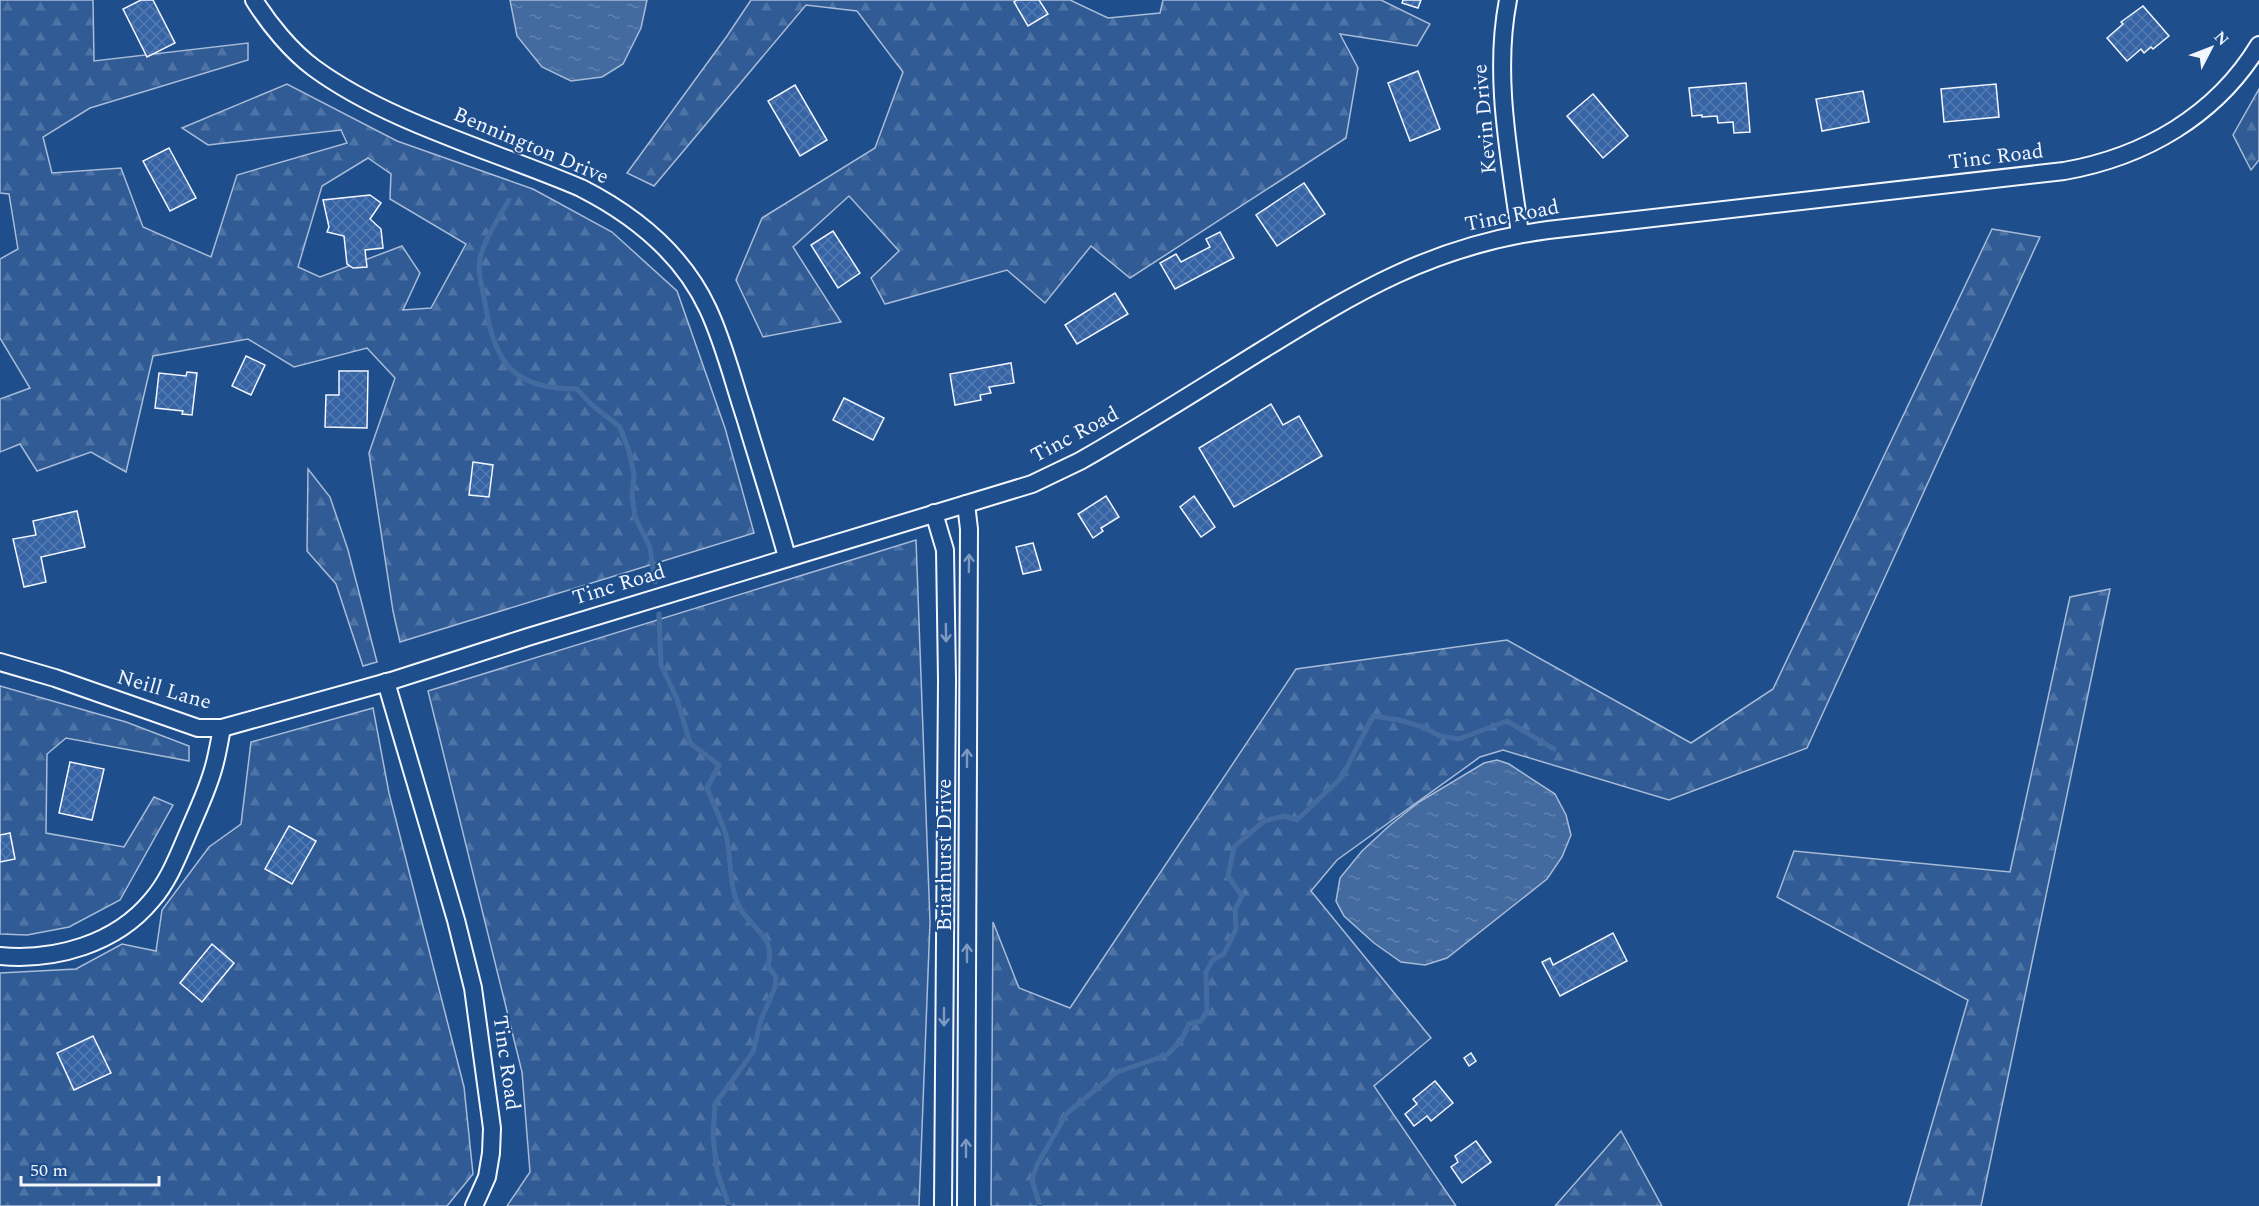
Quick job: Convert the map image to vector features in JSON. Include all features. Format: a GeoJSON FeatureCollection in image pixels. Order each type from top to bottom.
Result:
{"type":"FeatureCollection","features":[{"type":"Feature","properties":{"kind":"street","name":"Bennington Drive"},"geometry":{"type":"LineString","coordinates":[[254,0],[287,42],[313,67],[370,103],[581,188],[610,203],[641,224],[667,250],[686,273],[708,307],[723,346],[787,557]]}},
{"type":"Feature","properties":{"kind":"street","name":"Kevin Drive"},"geometry":{"type":"LineString","coordinates":[[1508,0],[1501,74],[1520,234]]}},
{"type":"Feature","properties":{"kind":"street","name":"Tinc Road"},"geometry":{"type":"LineString","coordinates":[[474,1206],[487,1177],[492,1128],[473,988],[456,920],[386,682],[787,557],[1032,484],[1080,461],[1327,311],[1388,277],[1445,253],[1520,234],[1818,201],[2090,167],[2132,153],[2181,126],[2205,108],[2233,81],[2259,45]]}},
{"type":"Feature","properties":{"kind":"street","name":"Briarhurst Drive"},"geometry":{"type":"LineString","coordinates":[[966,504],[969,529],[966,1206]]}},
{"type":"Feature","properties":{"kind":"street","name":"Briarhurst Drive"},"geometry":{"type":"LineString","coordinates":[[934,513],[945,550],[947,680],[943,1206]]}},
{"type":"Feature","properties":{"kind":"street","name":"Neill Lane"},"geometry":{"type":"LineString","coordinates":[[0,662],[55,678],[198,728],[222,728],[386,682]]}},
{"type":"Feature","properties":{"kind":"street"},"geometry":{"type":"LineString","coordinates":[[0,956],[47,956],[70,951],[97,941],[131,920],[152,901],[175,863],[194,820],[212,772],[222,728]]}},
{"type":"Feature","properties":{"kind":"green space"},"geometry":{"type":"Polygon","coordinates":[[[0,0],[93,0],[94,61],[248,43],[248,60],[90,108],[43,137],[52,173],[121,168],[143,227],[211,257],[237,175],[347,143],[341,130],[208,145],[182,128],[287,84],[397,141],[533,189],[612,232],[677,291],[725,428],[754,533],[400,642],[393,611],[369,453],[395,378],[367,348],[294,367],[248,339],[153,356],[126,472],[91,452],[37,471],[20,444],[0,452],[0,399],[30,388],[0,338],[0,259],[18,249],[9,194],[0,193],[0,0]],[[368,158],[322,186],[298,267],[320,277],[402,246],[420,273],[403,310],[431,308],[466,244],[390,199],[391,174],[368,158]]]}},
{"type":"Feature","properties":{"kind":"green space"},"geometry":{"type":"Polygon","coordinates":[[[751,0],[1070,0],[1108,18],[1160,13],[1163,0],[1381,0],[1430,24],[1417,46],[1340,34],[1358,68],[1346,138],[1130,278],[1091,246],[1045,303],[1007,270],[885,304],[871,278],[899,251],[849,196],[793,247],[841,322],[763,337],[736,280],[762,218],[875,148],[903,72],[857,11],[806,5],[654,186],[627,173],[751,0]]]}},
{"type":"Feature","properties":{"kind":"green space"},"geometry":{"type":"Polygon","coordinates":[[[2259,89],[2259,160],[2251,170],[2233,135],[2259,89]]]}},
{"type":"Feature","properties":{"kind":"green space"},"geometry":{"type":"Polygon","coordinates":[[[1992,229],[2040,237],[1807,748],[1669,800],[1503,750],[1480,757],[1337,860],[1311,891],[1431,1038],[1374,1086],[1456,1206],[991,1206],[993,922],[1019,988],[1070,1008],[1296,669],[1507,640],[1691,743],[1773,689],[1992,229]]]}},
{"type":"Feature","properties":{"kind":"green space"},"geometry":{"type":"Polygon","coordinates":[[[308,469],[330,497],[348,550],[377,662],[363,666],[336,584],[307,551],[308,469]]]}},
{"type":"Feature","properties":{"kind":"green space"},"geometry":{"type":"Polygon","coordinates":[[[916,540],[930,922],[919,1206],[507,1206],[530,1172],[522,1072],[428,691],[916,540]]]}},
{"type":"Feature","properties":{"kind":"green space"},"geometry":{"type":"Polygon","coordinates":[[[2110,589],[1981,1206],[1908,1206],[1968,1000],[1777,897],[1794,851],[2010,872],[2070,597],[2110,589]]]}},
{"type":"Feature","properties":{"kind":"green space"},"geometry":{"type":"Polygon","coordinates":[[[0,686],[126,722],[189,746],[189,761],[66,738],[47,754],[46,833],[124,847],[154,797],[173,805],[120,900],[69,927],[27,935],[0,934],[0,686]]]}},
{"type":"Feature","properties":{"kind":"green space"},"geometry":{"type":"Polygon","coordinates":[[[373,708],[389,793],[464,1087],[473,1174],[447,1206],[0,1206],[0,973],[76,969],[122,944],[156,951],[162,910],[209,847],[241,824],[251,742],[373,708]]]}},
{"type":"Feature","properties":{"kind":"green space"},"geometry":{"type":"Polygon","coordinates":[[[1621,1131],[1662,1206],[1555,1206],[1621,1131]]]}},
{"type":"Feature","properties":{"kind":"water"},"geometry":{"type":"Polygon","coordinates":[[[510,0],[647,0],[641,28],[623,64],[602,77],[571,81],[542,67],[517,36],[510,0]]]}},
{"type":"Feature","properties":{"kind":"water"},"geometry":{"type":"Polygon","coordinates":[[[1497,760],[1509,764],[1555,794],[1566,815],[1571,835],[1562,857],[1547,879],[1447,958],[1425,965],[1401,962],[1374,943],[1344,916],[1336,901],[1340,878],[1362,851],[1419,802],[1484,763],[1497,760]]]}},
{"type":"Feature","properties":{"kind":"building"},"geometry":{"type":"Polygon","coordinates":[[[141,0],[153,0],[175,43],[147,57],[123,9],[141,0]]]}},
{"type":"Feature","properties":{"kind":"building"},"geometry":{"type":"Polygon","coordinates":[[[1039,0],[1048,14],[1028,26],[1014,2],[1039,0]]]}},
{"type":"Feature","properties":{"kind":"building"},"geometry":{"type":"Polygon","coordinates":[[[1403,0],[1421,0],[1418,8],[1402,3],[1403,0]]]}},
{"type":"Feature","properties":{"kind":"building"},"geometry":{"type":"Polygon","coordinates":[[[2143,6],[2169,36],[2153,49],[2151,47],[2144,53],[2141,49],[2127,61],[2107,38],[2123,24],[2121,22],[2143,6]]]}},
{"type":"Feature","properties":{"kind":"building"},"geometry":{"type":"Polygon","coordinates":[[[1418,71],[1440,129],[1410,141],[1388,83],[1418,71]]]}},
{"type":"Feature","properties":{"kind":"building"},"geometry":{"type":"Polygon","coordinates":[[[1746,83],[1750,132],[1734,133],[1733,122],[1718,123],[1717,116],[1692,116],[1689,88],[1746,83]]]}},
{"type":"Feature","properties":{"kind":"building"},"geometry":{"type":"Polygon","coordinates":[[[1996,84],[1999,117],[1944,122],[1941,89],[1996,84]]]}},
{"type":"Feature","properties":{"kind":"building"},"geometry":{"type":"Polygon","coordinates":[[[795,85],[827,140],[800,156],[768,101],[795,85]]]}},
{"type":"Feature","properties":{"kind":"building"},"geometry":{"type":"Polygon","coordinates":[[[1863,91],[1869,122],[1822,131],[1816,99],[1863,91]]]}},
{"type":"Feature","properties":{"kind":"building"},"geometry":{"type":"Polygon","coordinates":[[[1593,94],[1628,136],[1603,158],[1567,116],[1593,94]]]}},
{"type":"Feature","properties":{"kind":"building"},"geometry":{"type":"Polygon","coordinates":[[[169,148],[196,198],[170,211],[143,161],[169,148]]]}},
{"type":"Feature","properties":{"kind":"building"},"geometry":{"type":"Polygon","coordinates":[[[1304,183],[1325,214],[1277,246],[1256,215],[1304,183]]]}},
{"type":"Feature","properties":{"kind":"building"},"geometry":{"type":"Polygon","coordinates":[[[370,195],[381,203],[370,219],[381,229],[383,248],[365,250],[367,267],[353,268],[347,264],[344,236],[327,232],[329,227],[323,200],[370,195]]]}},
{"type":"Feature","properties":{"kind":"building"},"geometry":{"type":"Polygon","coordinates":[[[833,231],[860,273],[838,288],[811,245],[833,231]]]}},
{"type":"Feature","properties":{"kind":"building"},"geometry":{"type":"Polygon","coordinates":[[[1220,232],[1234,258],[1175,289],[1160,263],[1176,254],[1181,262],[1210,247],[1206,239],[1220,232]]]}},
{"type":"Feature","properties":{"kind":"building"},"geometry":{"type":"Polygon","coordinates":[[[1115,293],[1128,314],[1077,344],[1065,325],[1115,293]]]}},
{"type":"Feature","properties":{"kind":"building"},"geometry":{"type":"Polygon","coordinates":[[[246,356],[265,365],[251,395],[232,386],[246,356]]]}},
{"type":"Feature","properties":{"kind":"building"},"geometry":{"type":"Polygon","coordinates":[[[1011,363],[1014,383],[989,387],[991,393],[980,395],[981,400],[955,405],[950,374],[1011,363]]]}},
{"type":"Feature","properties":{"kind":"building"},"geometry":{"type":"Polygon","coordinates":[[[339,371],[368,371],[367,428],[325,427],[326,395],[339,395],[339,371]]]}},
{"type":"Feature","properties":{"kind":"building"},"geometry":{"type":"Polygon","coordinates":[[[187,372],[197,373],[192,415],[182,414],[183,411],[155,408],[159,373],[186,376],[187,372]]]}},
{"type":"Feature","properties":{"kind":"building"},"geometry":{"type":"Polygon","coordinates":[[[844,398],[884,418],[873,440],[833,420],[844,398]]]}},
{"type":"Feature","properties":{"kind":"building"},"geometry":{"type":"Polygon","coordinates":[[[1271,404],[1283,425],[1299,416],[1322,456],[1234,507],[1199,448],[1271,404]]]}},
{"type":"Feature","properties":{"kind":"building"},"geometry":{"type":"Polygon","coordinates":[[[473,462],[493,465],[489,497],[469,495],[473,462]]]}},
{"type":"Feature","properties":{"kind":"building"},"geometry":{"type":"Polygon","coordinates":[[[1106,496],[1119,517],[1101,528],[1103,531],[1093,538],[1078,514],[1106,496]]]}},
{"type":"Feature","properties":{"kind":"building"},"geometry":{"type":"Polygon","coordinates":[[[1194,496],[1215,527],[1201,537],[1180,507],[1194,496]]]}},
{"type":"Feature","properties":{"kind":"building"},"geometry":{"type":"Polygon","coordinates":[[[77,511],[85,547],[41,557],[46,582],[24,587],[13,539],[36,535],[33,521],[77,511]]]}},
{"type":"Feature","properties":{"kind":"building"},"geometry":{"type":"Polygon","coordinates":[[[1033,543],[1041,570],[1023,574],[1016,547],[1033,543]]]}},
{"type":"Feature","properties":{"kind":"building"},"geometry":{"type":"Polygon","coordinates":[[[70,762],[104,769],[92,820],[59,813],[70,762]]]}},
{"type":"Feature","properties":{"kind":"building"},"geometry":{"type":"Polygon","coordinates":[[[289,826],[316,841],[292,884],[265,869],[289,826]]]}},
{"type":"Feature","properties":{"kind":"building"},"geometry":{"type":"Polygon","coordinates":[[[10,833],[15,859],[0,862],[0,835],[10,833]]]}},
{"type":"Feature","properties":{"kind":"building"},"geometry":{"type":"Polygon","coordinates":[[[1613,933],[1627,961],[1560,996],[1542,962],[1550,958],[1553,965],[1613,933]]]}},
{"type":"Feature","properties":{"kind":"building"},"geometry":{"type":"Polygon","coordinates":[[[212,944],[234,963],[202,1002],[180,983],[212,944]]]}},
{"type":"Feature","properties":{"kind":"building"},"geometry":{"type":"Polygon","coordinates":[[[93,1036],[111,1073],[74,1090],[57,1053],[93,1036]]]}},
{"type":"Feature","properties":{"kind":"building"},"geometry":{"type":"Polygon","coordinates":[[[1471,1053],[1476,1061],[1469,1066],[1464,1058],[1471,1053]]]}},
{"type":"Feature","properties":{"kind":"building"},"geometry":{"type":"Polygon","coordinates":[[[1435,1081],[1453,1103],[1431,1121],[1427,1116],[1414,1126],[1405,1114],[1417,1104],[1413,1099],[1435,1081]]]}},
{"type":"Feature","properties":{"kind":"building"},"geometry":{"type":"Polygon","coordinates":[[[1476,1141],[1491,1162],[1462,1183],[1451,1167],[1458,1162],[1455,1156],[1476,1141]]]}},
{"type":"Feature","properties":{"kind":"waterway"},"geometry":{"type":"LineString","coordinates":[[509,200],[485,243],[479,264],[489,324],[495,342],[502,357],[522,378],[555,388],[577,389],[592,405],[620,427],[629,451],[634,475],[632,495],[635,517],[650,547],[655,582]]}},
{"type":"Feature","properties":{"kind":"waterway"},"geometry":{"type":"LineString","coordinates":[[659,614],[661,665],[677,699],[690,743],[719,765],[707,788],[726,835],[736,900],[766,941],[770,956],[768,966],[776,977],[775,987],[761,1020],[753,1052],[715,1104],[713,1136],[717,1171],[729,1206]]}},
{"type":"Feature","properties":{"kind":"waterway"},"geometry":{"type":"LineString","coordinates":[[1040,1206],[1032,1180],[1037,1165],[1067,1113],[1117,1072],[1167,1055],[1182,1039],[1189,1024],[1201,1021],[1207,1011],[1206,972],[1213,960],[1224,954],[1236,929],[1235,909],[1242,896],[1228,876],[1234,847],[1264,821],[1284,816],[1297,820],[1342,777],[1373,716],[1399,720],[1423,727],[1440,736],[1459,739],[1507,721],[1554,749]]}}]}
